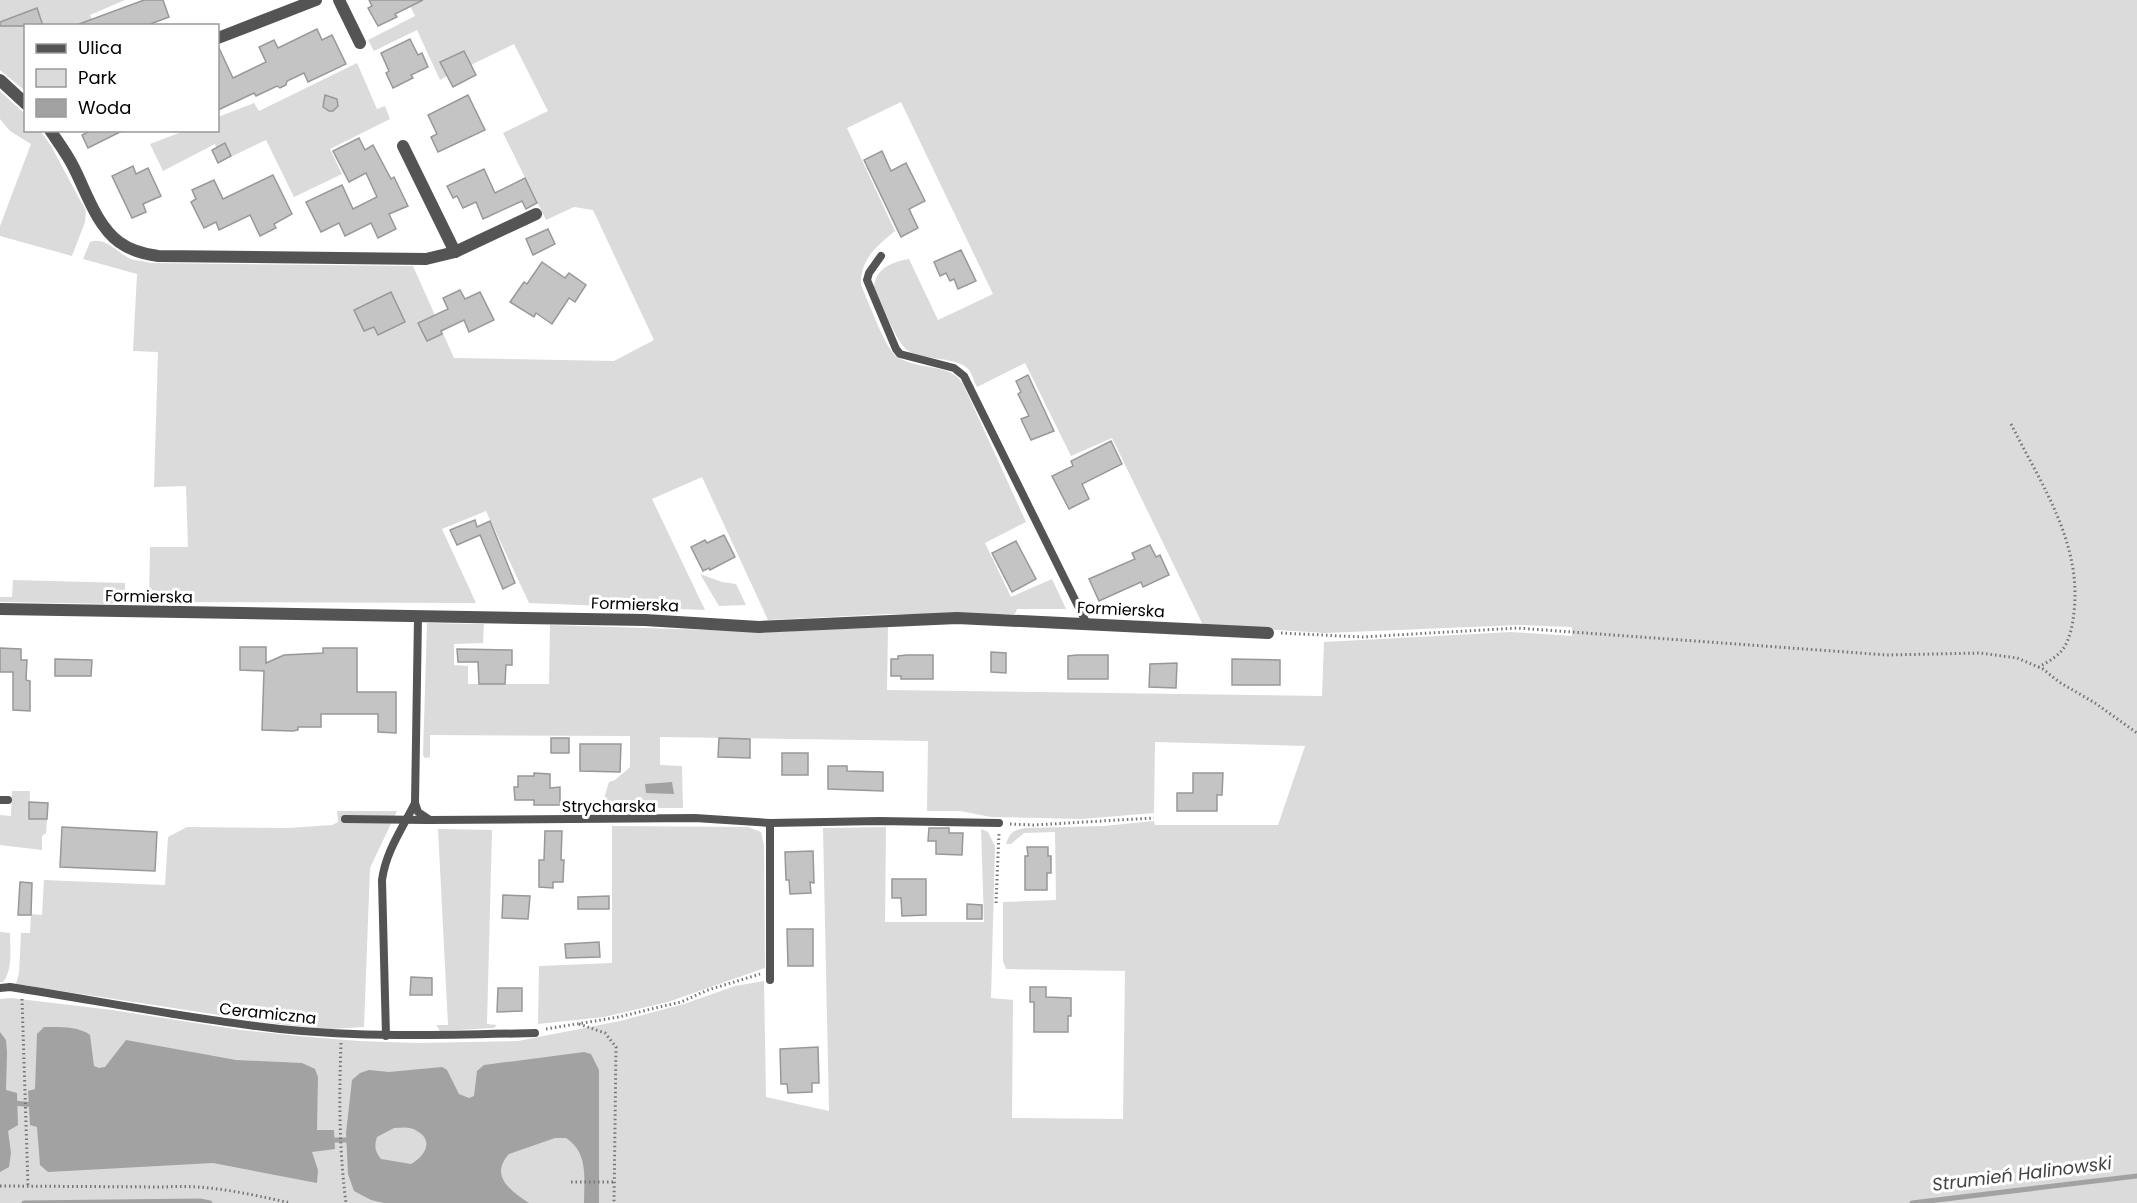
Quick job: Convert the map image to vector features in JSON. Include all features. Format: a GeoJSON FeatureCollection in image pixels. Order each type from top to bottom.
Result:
{"type":"FeatureCollection","features":[{"type":"Feature","properties":{"kind":"street"},"geometry":{"type":"LineString","coordinates":[[219,38],[316,0]]}},
{"type":"Feature","properties":{"kind":"street"},"geometry":{"type":"LineString","coordinates":[[339,0],[360,43]]}},
{"type":"Feature","properties":{"kind":"street"},"geometry":{"type":"LineString","coordinates":[[0,80],[24,102]]}},
{"type":"Feature","properties":{"kind":"street"},"geometry":{"type":"LineString","coordinates":[[52,132],[110,234],[119,242],[142,254],[426,259],[455,252],[536,214]]}},
{"type":"Feature","properties":{"kind":"street"},"geometry":{"type":"LineString","coordinates":[[403,146],[455,252]]}},
{"type":"Feature","properties":{"kind":"street","name":"Formierska"},"geometry":{"type":"LineString","coordinates":[[0,609],[645,620],[759,627],[957,618],[1268,633]]}},
{"type":"Feature","properties":{"kind":"lane"},"geometry":{"type":"LineString","coordinates":[[882,255],[869,273],[867,280],[896,349],[900,354],[954,368],[964,376],[1087,624]]}},
{"type":"Feature","properties":{"kind":"lane"},"geometry":{"type":"LineString","coordinates":[[418,617],[415,803],[418,812],[430,820]]}},
{"type":"Feature","properties":{"kind":"lane"},"geometry":{"type":"LineString","coordinates":[[386,1036],[382,880],[388,853],[415,803]]}},
{"type":"Feature","properties":{"kind":"lane","name":"Strycharska"},"geometry":{"type":"LineString","coordinates":[[345,819],[695,818],[770,823],[879,821],[999,823]]}},
{"type":"Feature","properties":{"kind":"lane"},"geometry":{"type":"LineString","coordinates":[[770,823],[770,980]]}},
{"type":"Feature","properties":{"kind":"lane","name":"Ceramiczna"},"geometry":{"type":"LineString","coordinates":[[0,988],[22,989],[216,1021],[281,1029],[386,1036],[535,1033]]}},
{"type":"Feature","properties":{"kind":"path"},"geometry":{"type":"LineString","coordinates":[[2011,424],[2058,515],[2073,563],[2075,601],[2073,624],[2067,643],[2058,654],[2039,667]]}},
{"type":"Feature","properties":{"kind":"path"},"geometry":{"type":"LineString","coordinates":[[1268,633],[1362,637],[1517,628],[1887,655],[1980,653],[2016,658],[2039,667],[2137,733]]}},
{"type":"Feature","properties":{"kind":"path"},"geometry":{"type":"LineString","coordinates":[[996,903],[999,823],[1033,825],[1154,818]]}},
{"type":"Feature","properties":{"kind":"path"},"geometry":{"type":"LineString","coordinates":[[535,1033],[549,1028],[619,1017],[672,1004],[743,978],[770,971]]}},
{"type":"Feature","properties":{"kind":"path"},"geometry":{"type":"LineString","coordinates":[[22,989],[28,1186]]}},
{"type":"Feature","properties":{"kind":"path"},"geometry":{"type":"LineString","coordinates":[[577,1024],[604,1033],[616,1047],[614,1203]]}},
{"type":"Feature","properties":{"kind":"path"},"geometry":{"type":"LineString","coordinates":[[341,1034],[338,1114],[346,1203]]}},
{"type":"Feature","properties":{"kind":"path"},"geometry":{"type":"LineString","coordinates":[[571,1182],[615,1182]]}},
{"type":"Feature","properties":{"kind":"path"},"geometry":{"type":"LineString","coordinates":[[0,1186],[188,1185],[291,1203]]}},
{"type":"Feature","properties":{"kind":"green space"},"geometry":{"type":"Polygon","coordinates":[[[0,0],[125,0],[90,15],[94,24],[24,24],[24,90],[0,70],[0,0]]]}},
{"type":"Feature","properties":{"kind":"green space"},"geometry":{"type":"Polygon","coordinates":[[[407,0],[2137,0],[2137,1203],[0,1203],[0,999],[11,998],[112,1010],[241,1030],[359,1041],[417,1043],[518,1041],[620,1021],[684,1004],[735,986],[764,981],[766,1097],[829,1111],[823,828],[886,827],[885,922],[984,922],[981,829],[988,832],[995,846],[991,998],[1013,1000],[1012,1118],[1123,1119],[1125,971],[1006,969],[1003,961],[1003,902],[1056,900],[1055,832],[1024,833],[1011,844],[1006,844],[1013,832],[1026,828],[1104,826],[1154,821],[1155,825],[1278,825],[1305,746],[1155,742],[1154,813],[1081,819],[991,817],[960,811],[927,811],[928,741],[660,737],[660,765],[682,766],[683,808],[601,808],[609,782],[615,780],[630,767],[630,736],[430,735],[430,757],[425,758],[423,755],[427,623],[484,624],[483,643],[454,644],[454,665],[468,666],[468,684],[549,684],[550,625],[772,632],[888,627],[887,690],[1322,696],[1324,642],[1511,632],[1572,636],[1572,627],[1520,625],[1325,633],[1203,625],[1112,438],[1071,456],[1025,363],[977,387],[969,370],[964,366],[914,353],[907,350],[898,339],[874,287],[878,275],[891,264],[909,259],[938,320],[993,294],[901,102],[847,128],[895,231],[876,248],[867,260],[861,276],[861,285],[882,334],[896,356],[913,364],[950,372],[963,384],[1026,522],[985,543],[1011,597],[1052,579],[1066,609],[1017,609],[1015,614],[889,614],[768,620],[702,477],[652,499],[705,610],[529,603],[486,511],[442,529],[476,603],[149,602],[150,547],[188,547],[186,486],[154,487],[158,352],[133,351],[137,274],[83,259],[90,242],[101,241],[131,259],[151,263],[413,266],[454,358],[614,361],[654,340],[593,210],[574,207],[546,220],[503,133],[548,111],[514,44],[471,65],[463,51],[440,62],[447,76],[440,80],[417,30],[374,51],[368,40],[415,16],[407,0]]]}},
{"type":"Feature","properties":{"kind":"green space"},"geometry":{"type":"Polygon","coordinates":[[[357,63],[377,109],[385,106],[390,119],[330,149],[342,174],[294,197],[266,140],[218,163],[212,150],[216,147],[215,144],[163,171],[150,144],[181,132],[219,132],[219,117],[254,103],[259,111],[357,63]]]}},
{"type":"Feature","properties":{"kind":"green space"},"geometry":{"type":"Polygon","coordinates":[[[0,91],[24,113],[24,132],[41,132],[86,211],[85,222],[72,256],[0,236],[0,226],[31,144],[10,131],[0,119],[0,91]]]}},
{"type":"Feature","properties":{"kind":"green space"},"geometry":{"type":"Polygon","coordinates":[[[700,574],[722,582],[736,584],[746,605],[719,606],[700,574]]]}},
{"type":"Feature","properties":{"kind":"green space"},"geometry":{"type":"Polygon","coordinates":[[[13,580],[125,583],[125,594],[119,602],[109,604],[0,602],[0,597],[12,597],[13,580]]]}},
{"type":"Feature","properties":{"kind":"green space"},"geometry":{"type":"Polygon","coordinates":[[[12,791],[30,791],[29,819],[47,819],[46,833],[42,836],[42,850],[0,845],[0,815],[11,816],[12,791]]]}},
{"type":"Feature","properties":{"kind":"green space"},"geometry":{"type":"Polygon","coordinates":[[[337,811],[397,811],[370,868],[364,1027],[331,1029],[278,1024],[16,984],[19,973],[21,933],[30,933],[31,914],[42,915],[44,880],[165,885],[168,837],[187,827],[289,828],[332,825],[338,822],[337,811]]]}},
{"type":"Feature","properties":{"kind":"green space"},"geometry":{"type":"Polygon","coordinates":[[[612,826],[748,827],[761,832],[764,845],[765,968],[668,1002],[604,1017],[538,1024],[539,966],[612,963],[612,826]]]}},
{"type":"Feature","properties":{"kind":"green space"},"geometry":{"type":"Polygon","coordinates":[[[438,829],[492,830],[487,1024],[497,1025],[494,1028],[440,1031],[436,1025],[448,1025],[438,829]]]}},
{"type":"Feature","properties":{"kind":"green space"},"geometry":{"type":"Polygon","coordinates":[[[0,932],[10,933],[10,965],[3,982],[0,982],[0,932]]]}},
{"type":"Feature","properties":{"kind":"water"},"geometry":{"type":"Polygon","coordinates":[[[672,782],[674,794],[646,793],[645,784],[672,782]]]}},
{"type":"Feature","properties":{"kind":"water"},"geometry":{"type":"Polygon","coordinates":[[[44,1027],[74,1029],[90,1035],[94,1066],[99,1068],[105,1067],[126,1040],[236,1060],[302,1063],[315,1069],[318,1077],[317,1130],[334,1130],[335,1149],[312,1152],[318,1170],[317,1183],[213,1163],[48,1172],[40,1165],[37,1127],[30,1125],[28,1091],[35,1089],[37,1034],[44,1027]]]}},
{"type":"Feature","properties":{"kind":"water"},"geometry":{"type":"Polygon","coordinates":[[[0,1032],[6,1040],[6,1090],[17,1093],[18,1125],[8,1131],[11,1153],[9,1167],[0,1172],[0,1032]]]}},
{"type":"Feature","properties":{"kind":"water"},"geometry":{"type":"Polygon","coordinates":[[[584,1052],[591,1054],[599,1070],[599,1203],[584,1203],[582,1159],[579,1151],[566,1138],[555,1138],[509,1154],[503,1162],[501,1169],[505,1182],[509,1188],[529,1203],[384,1203],[371,1200],[354,1191],[348,1174],[346,1133],[352,1080],[360,1073],[369,1070],[389,1072],[442,1067],[447,1070],[459,1094],[469,1098],[474,1096],[477,1071],[484,1065],[584,1052]],[[394,1128],[377,1137],[376,1151],[381,1159],[411,1164],[426,1149],[425,1139],[414,1129],[394,1128]]]}},
{"type":"Feature","properties":{"kind":"building"},"geometry":{"type":"Polygon","coordinates":[[[144,0],[163,0],[169,17],[150,24],[79,24],[144,0]]]}},
{"type":"Feature","properties":{"kind":"building"},"geometry":{"type":"Polygon","coordinates":[[[369,0],[423,0],[395,14],[397,17],[378,26],[368,8],[372,6],[369,0]]]}},
{"type":"Feature","properties":{"kind":"building"},"geometry":{"type":"Polygon","coordinates":[[[37,8],[42,24],[0,26],[0,22],[37,8]]]}},
{"type":"Feature","properties":{"kind":"building"},"geometry":{"type":"Polygon","coordinates":[[[317,29],[322,40],[332,35],[346,64],[308,82],[304,73],[287,81],[286,85],[280,88],[277,86],[256,96],[254,93],[219,110],[219,48],[233,78],[266,62],[259,47],[274,40],[278,48],[317,29]]]}},
{"type":"Feature","properties":{"kind":"building"},"geometry":{"type":"Polygon","coordinates":[[[410,39],[418,55],[422,53],[428,67],[411,75],[413,78],[393,88],[381,53],[410,39]]]}},
{"type":"Feature","properties":{"kind":"building"},"geometry":{"type":"Polygon","coordinates":[[[464,51],[476,75],[453,87],[440,62],[464,51]]]}},
{"type":"Feature","properties":{"kind":"building"},"geometry":{"type":"Polygon","coordinates":[[[325,95],[337,99],[338,106],[333,111],[323,107],[325,95]]]}},
{"type":"Feature","properties":{"kind":"building"},"geometry":{"type":"Polygon","coordinates":[[[468,95],[485,130],[438,152],[431,137],[437,134],[428,115],[468,95]]]}},
{"type":"Feature","properties":{"kind":"building"},"geometry":{"type":"Polygon","coordinates":[[[88,132],[120,132],[88,148],[82,135],[88,132]]]}},
{"type":"Feature","properties":{"kind":"building"},"geometry":{"type":"Polygon","coordinates":[[[359,138],[365,150],[373,145],[391,179],[394,177],[408,206],[389,214],[396,229],[378,238],[371,223],[345,236],[339,223],[321,232],[306,202],[342,185],[353,209],[377,197],[366,173],[349,182],[333,151],[359,138]]]}},
{"type":"Feature","properties":{"kind":"building"},"geometry":{"type":"Polygon","coordinates":[[[225,143],[231,156],[218,163],[212,150],[225,143]]]}},
{"type":"Feature","properties":{"kind":"building"},"geometry":{"type":"Polygon","coordinates":[[[882,151],[891,171],[906,163],[925,201],[909,209],[918,228],[901,237],[864,160],[882,151]]]}},
{"type":"Feature","properties":{"kind":"building"},"geometry":{"type":"Polygon","coordinates":[[[133,166],[136,174],[148,168],[161,196],[143,204],[146,212],[132,218],[112,176],[133,166]]]}},
{"type":"Feature","properties":{"kind":"building"},"geometry":{"type":"Polygon","coordinates":[[[484,169],[495,193],[525,178],[537,203],[526,209],[522,201],[483,219],[476,202],[463,208],[457,196],[453,198],[447,186],[484,169]]]}},
{"type":"Feature","properties":{"kind":"building"},"geometry":{"type":"Polygon","coordinates":[[[273,175],[292,214],[274,224],[276,228],[260,236],[250,215],[219,230],[216,222],[204,228],[191,202],[196,199],[192,190],[214,180],[223,199],[273,175]]]}},
{"type":"Feature","properties":{"kind":"building"},"geometry":{"type":"Polygon","coordinates":[[[548,229],[555,244],[533,255],[526,239],[548,229]]]}},
{"type":"Feature","properties":{"kind":"building"},"geometry":{"type":"Polygon","coordinates":[[[961,250],[976,281],[958,289],[954,279],[950,281],[946,273],[940,276],[934,262],[961,250]]]}},
{"type":"Feature","properties":{"kind":"building"},"geometry":{"type":"Polygon","coordinates":[[[542,262],[565,278],[569,273],[586,285],[575,302],[569,298],[552,324],[536,313],[534,317],[510,302],[524,282],[527,284],[542,262]]]}},
{"type":"Feature","properties":{"kind":"building"},"geometry":{"type":"Polygon","coordinates":[[[460,290],[465,299],[480,292],[494,320],[469,332],[464,320],[427,341],[418,323],[448,309],[443,298],[460,290]]]}},
{"type":"Feature","properties":{"kind":"building"},"geometry":{"type":"Polygon","coordinates":[[[391,292],[405,322],[378,335],[374,327],[364,331],[354,310],[391,292]]]}},
{"type":"Feature","properties":{"kind":"building"},"geometry":{"type":"Polygon","coordinates":[[[1028,375],[1054,431],[1031,440],[1021,419],[1029,416],[1018,394],[1021,392],[1016,381],[1028,375]]]}},
{"type":"Feature","properties":{"kind":"building"},"geometry":{"type":"Polygon","coordinates":[[[1111,441],[1122,464],[1082,484],[1089,499],[1069,509],[1052,476],[1073,466],[1071,461],[1111,441]]]}},
{"type":"Feature","properties":{"kind":"building"},"geometry":{"type":"Polygon","coordinates":[[[475,520],[477,527],[490,521],[515,583],[503,589],[480,535],[457,545],[450,530],[475,520]]]}},
{"type":"Feature","properties":{"kind":"building"},"geometry":{"type":"Polygon","coordinates":[[[724,535],[735,557],[710,570],[709,568],[703,571],[691,547],[724,535]]]}},
{"type":"Feature","properties":{"kind":"building"},"geometry":{"type":"Polygon","coordinates":[[[1016,541],[1036,579],[1012,592],[992,553],[1016,541]]]}},
{"type":"Feature","properties":{"kind":"building"},"geometry":{"type":"Polygon","coordinates":[[[1150,545],[1156,557],[1160,555],[1169,575],[1143,587],[1141,582],[1099,601],[1089,579],[1135,559],[1132,553],[1150,545]]]}},
{"type":"Feature","properties":{"kind":"building"},"geometry":{"type":"Polygon","coordinates":[[[240,647],[266,647],[266,663],[284,655],[323,653],[323,648],[357,648],[357,692],[396,692],[396,733],[378,732],[378,714],[321,714],[321,727],[298,727],[298,730],[293,731],[262,730],[264,671],[240,670],[240,647]]]}},
{"type":"Feature","properties":{"kind":"building"},"geometry":{"type":"Polygon","coordinates":[[[0,648],[21,649],[21,660],[27,660],[26,680],[30,681],[30,711],[13,710],[13,672],[0,672],[0,648]]]}},
{"type":"Feature","properties":{"kind":"building"},"geometry":{"type":"Polygon","coordinates":[[[457,649],[512,650],[512,665],[506,665],[505,684],[479,684],[478,662],[458,662],[457,649]]]}},
{"type":"Feature","properties":{"kind":"building"},"geometry":{"type":"Polygon","coordinates":[[[991,652],[1006,653],[1006,673],[991,672],[991,652]]]}},
{"type":"Feature","properties":{"kind":"building"},"geometry":{"type":"Polygon","coordinates":[[[907,655],[933,655],[933,679],[901,679],[901,676],[891,676],[891,659],[907,655]]]}},
{"type":"Feature","properties":{"kind":"building"},"geometry":{"type":"Polygon","coordinates":[[[1108,655],[1108,679],[1068,679],[1068,656],[1108,655]]]}},
{"type":"Feature","properties":{"kind":"building"},"geometry":{"type":"Polygon","coordinates":[[[55,659],[92,660],[91,676],[55,676],[55,659]]]}},
{"type":"Feature","properties":{"kind":"building"},"geometry":{"type":"Polygon","coordinates":[[[1232,659],[1280,660],[1280,685],[1232,685],[1232,659]]]}},
{"type":"Feature","properties":{"kind":"building"},"geometry":{"type":"Polygon","coordinates":[[[1177,663],[1176,688],[1149,687],[1150,664],[1177,663]]]}},
{"type":"Feature","properties":{"kind":"building"},"geometry":{"type":"Polygon","coordinates":[[[551,738],[569,738],[569,753],[551,753],[551,738]]]}},
{"type":"Feature","properties":{"kind":"building"},"geometry":{"type":"Polygon","coordinates":[[[719,738],[750,739],[750,758],[718,757],[719,738]]]}},
{"type":"Feature","properties":{"kind":"building"},"geometry":{"type":"Polygon","coordinates":[[[580,744],[621,744],[620,772],[580,771],[580,744]]]}},
{"type":"Feature","properties":{"kind":"building"},"geometry":{"type":"Polygon","coordinates":[[[782,753],[808,753],[808,775],[782,775],[782,753]]]}},
{"type":"Feature","properties":{"kind":"building"},"geometry":{"type":"Polygon","coordinates":[[[828,766],[847,766],[847,771],[883,772],[883,791],[828,789],[828,766]]]}},
{"type":"Feature","properties":{"kind":"building"},"geometry":{"type":"Polygon","coordinates":[[[534,773],[550,774],[550,788],[560,787],[560,805],[534,805],[534,800],[515,800],[514,787],[518,787],[518,776],[534,776],[534,773]]]}},
{"type":"Feature","properties":{"kind":"building"},"geometry":{"type":"Polygon","coordinates":[[[1193,773],[1223,773],[1222,795],[1217,795],[1217,811],[1177,811],[1177,793],[1193,793],[1193,773]]]}},
{"type":"Feature","properties":{"kind":"building"},"geometry":{"type":"Polygon","coordinates":[[[29,802],[48,803],[47,819],[29,819],[29,802]]]}},
{"type":"Feature","properties":{"kind":"building"},"geometry":{"type":"Polygon","coordinates":[[[62,827],[157,832],[155,871],[60,867],[62,827]]]}},
{"type":"Feature","properties":{"kind":"building"},"geometry":{"type":"Polygon","coordinates":[[[929,828],[949,828],[949,833],[963,833],[962,855],[936,854],[936,841],[928,841],[929,828]]]}},
{"type":"Feature","properties":{"kind":"building"},"geometry":{"type":"Polygon","coordinates":[[[545,831],[562,831],[563,882],[553,882],[553,888],[539,887],[539,860],[544,860],[545,831]]]}},
{"type":"Feature","properties":{"kind":"building"},"geometry":{"type":"Polygon","coordinates":[[[1027,847],[1048,847],[1048,856],[1051,856],[1051,873],[1047,873],[1047,890],[1025,890],[1027,847]]]}},
{"type":"Feature","properties":{"kind":"building"},"geometry":{"type":"Polygon","coordinates":[[[813,851],[814,883],[810,882],[811,893],[790,894],[789,880],[786,880],[785,852],[813,851]]]}},
{"type":"Feature","properties":{"kind":"building"},"geometry":{"type":"Polygon","coordinates":[[[892,879],[926,879],[926,915],[902,916],[901,898],[892,898],[892,879]]]}},
{"type":"Feature","properties":{"kind":"building"},"geometry":{"type":"Polygon","coordinates":[[[20,882],[32,883],[31,915],[18,915],[20,882]]]}},
{"type":"Feature","properties":{"kind":"building"},"geometry":{"type":"Polygon","coordinates":[[[503,895],[530,896],[528,919],[502,918],[503,895]]]}},
{"type":"Feature","properties":{"kind":"building"},"geometry":{"type":"Polygon","coordinates":[[[609,896],[609,909],[578,909],[578,897],[609,896]]]}},
{"type":"Feature","properties":{"kind":"building"},"geometry":{"type":"Polygon","coordinates":[[[967,904],[982,905],[982,919],[967,919],[967,904]]]}},
{"type":"Feature","properties":{"kind":"building"},"geometry":{"type":"Polygon","coordinates":[[[787,929],[813,929],[813,966],[788,966],[787,929]]]}},
{"type":"Feature","properties":{"kind":"building"},"geometry":{"type":"Polygon","coordinates":[[[599,942],[600,957],[566,958],[565,944],[599,942]]]}},
{"type":"Feature","properties":{"kind":"building"},"geometry":{"type":"Polygon","coordinates":[[[411,977],[432,978],[432,995],[410,995],[411,977]]]}},
{"type":"Feature","properties":{"kind":"building"},"geometry":{"type":"Polygon","coordinates":[[[1030,987],[1046,987],[1046,997],[1071,998],[1068,1032],[1034,1032],[1034,1002],[1030,1002],[1030,987]]]}},
{"type":"Feature","properties":{"kind":"building"},"geometry":{"type":"Polygon","coordinates":[[[498,988],[522,988],[522,1011],[497,1012],[498,988]]]}},
{"type":"Feature","properties":{"kind":"building"},"geometry":{"type":"Polygon","coordinates":[[[818,1047],[819,1083],[812,1083],[812,1092],[788,1093],[787,1084],[781,1084],[780,1049],[818,1047]]]}},
{"type":"Feature","properties":{"kind":"waterway"},"geometry":{"type":"LineString","coordinates":[[0,1102],[36,1105]]}},
{"type":"Feature","properties":{"kind":"waterway"},"geometry":{"type":"LineString","coordinates":[[327,1140],[351,1142]]}},
{"type":"Feature","properties":{"kind":"waterway","name":"Strumień Halinowski"},"geometry":{"type":"LineString","coordinates":[[1912,1203],[2137,1176]]}},
{"type":"Feature","properties":{"kind":"waterway","name":"Strumień Halinowski"},"geometry":{"type":"LineString","coordinates":[[24,1203],[200,1201],[210,1203]]}}]}
